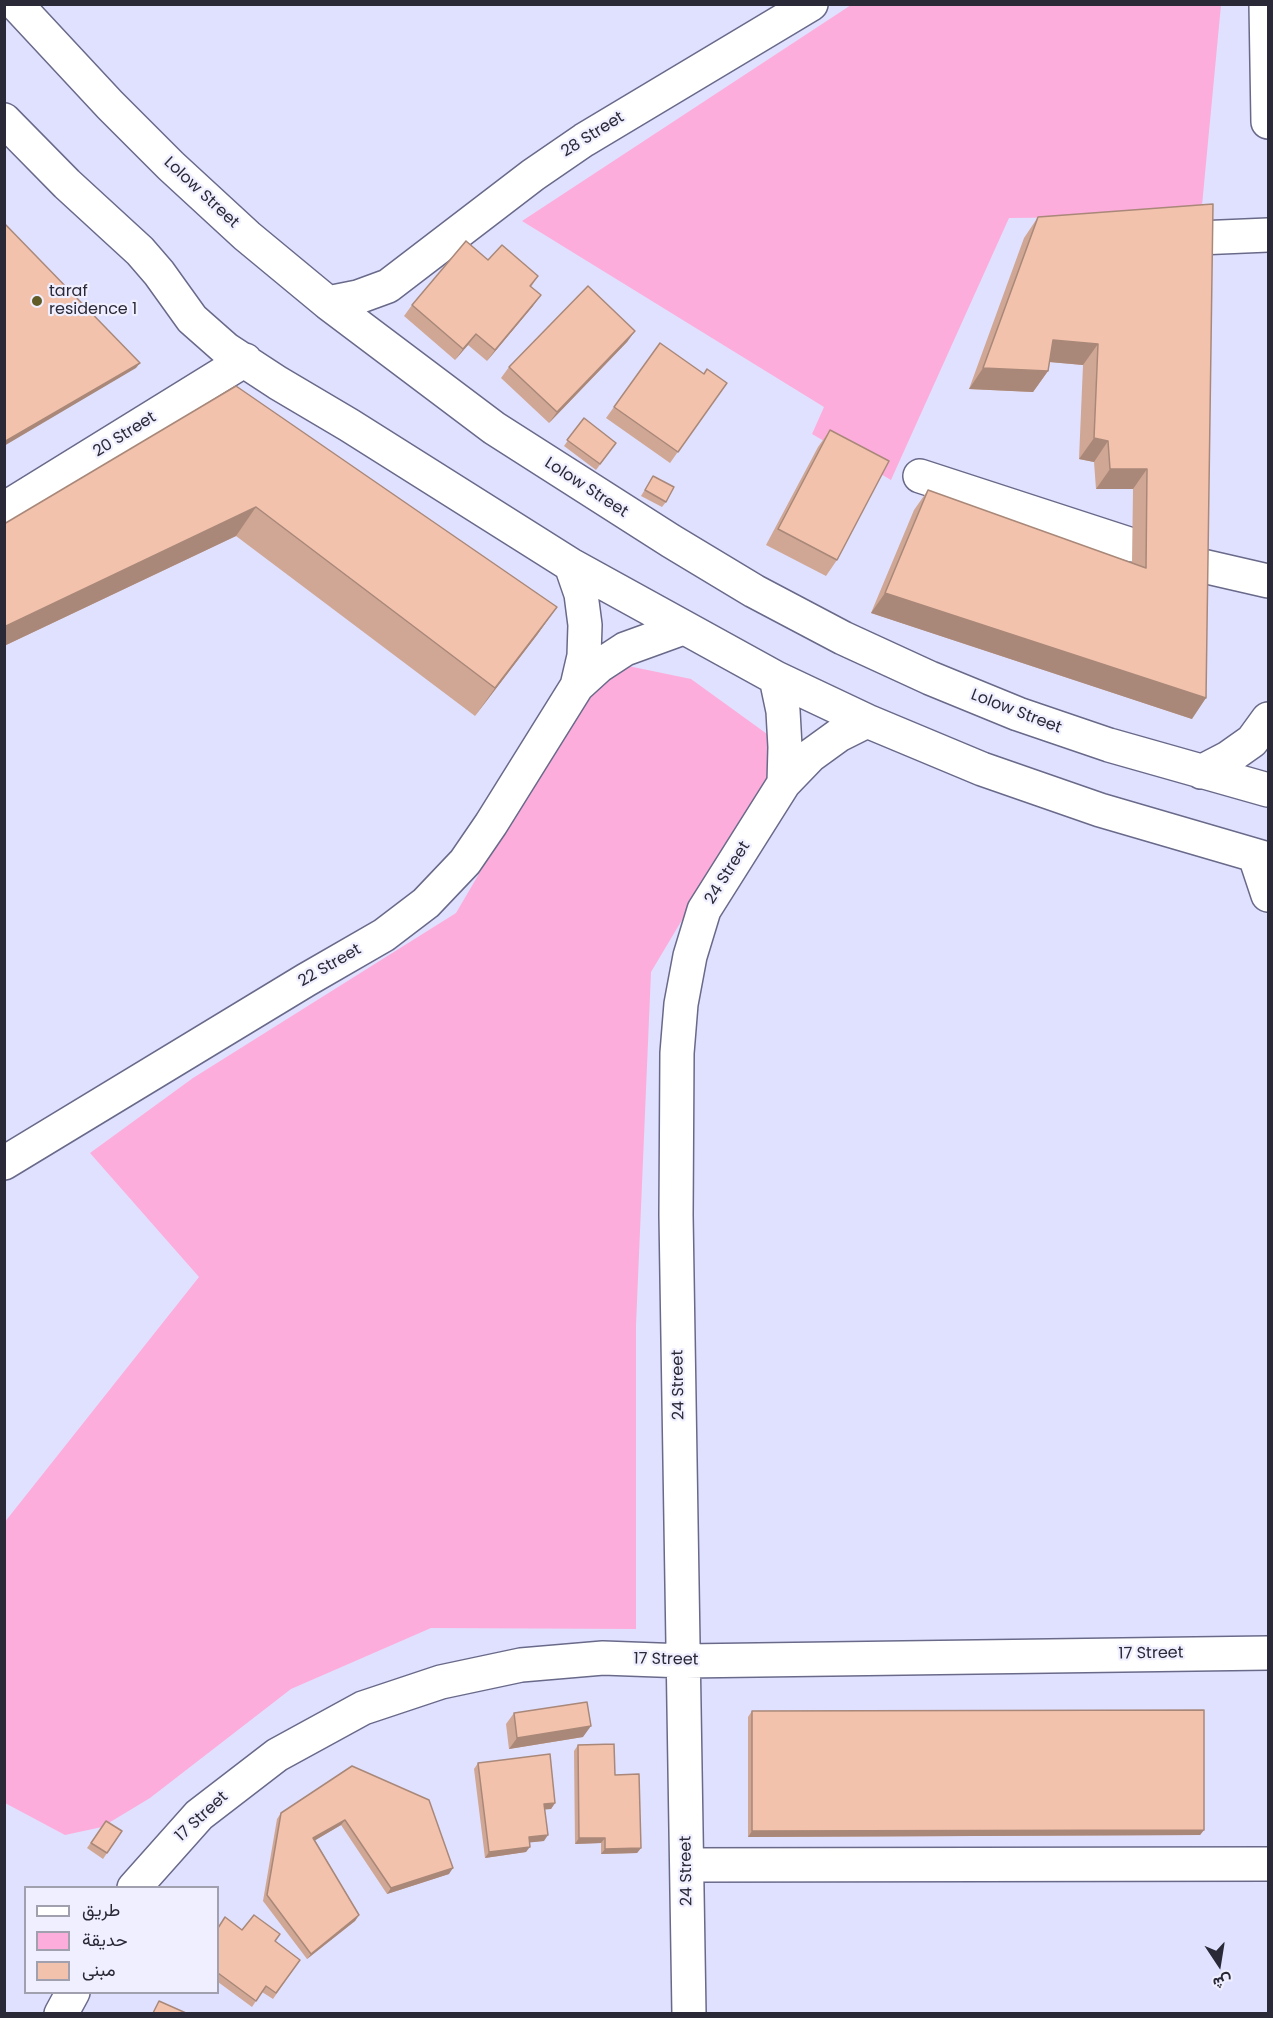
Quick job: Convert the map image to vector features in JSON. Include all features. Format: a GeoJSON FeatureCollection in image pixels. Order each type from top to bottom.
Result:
{"type":"FeatureCollection","features":[{"type":"Feature","properties":{"kind":"street","name":"Lolow Street"},"geometry":{"type":"LineString","coordinates":[[16,4],[102,97],[171,166],[247,236],[327,303],[494,428],[582,485],[754,591],[843,638],[930,678],[1018,714],[1109,745],[1269,790]]}},
{"type":"Feature","properties":{"kind":"street","name":"28 Street"},"geometry":{"type":"LineString","coordinates":[[327,303],[357,297],[388,286],[524,181],[584,140],[811,4]]}},
{"type":"Feature","properties":{"kind":"street"},"geometry":{"type":"LineString","coordinates":[[1266,4],[1269,122]]}},
{"type":"Feature","properties":{"kind":"street"},"geometry":{"type":"LineString","coordinates":[[4,120],[67,184],[140,251],[192,319],[226,349],[571,565],[776,678],[867,721],[982,769],[1100,810],[1262,857],[1269,894]]}},
{"type":"Feature","properties":{"kind":"street"},"geometry":{"type":"LineString","coordinates":[[1198,238],[1269,235]]}},
{"type":"Feature","properties":{"kind":"street"},"geometry":{"type":"LineString","coordinates":[[388,286],[386,318],[392,352]]}},
{"type":"Feature","properties":{"kind":"street","name":"20 Street"},"geometry":{"type":"LineString","coordinates":[[4,509],[245,360]]}},
{"type":"Feature","properties":{"kind":"street"},"geometry":{"type":"LineString","coordinates":[[920,476],[1132,544]]}},
{"type":"Feature","properties":{"kind":"street"},"geometry":{"type":"LineString","coordinates":[[1194,564],[1269,581]]}},
{"type":"Feature","properties":{"kind":"street","name":"22 Street"},"geometry":{"type":"LineString","coordinates":[[571,565],[581,594],[585,625],[584,656],[577,686]]}},
{"type":"Feature","properties":{"kind":"street","name":"22 Street"},"geometry":{"type":"LineString","coordinates":[[4,1163],[384,935],[426,903],[465,862],[577,686],[599,666],[625,649],[683,628]]}},
{"type":"Feature","properties":{"kind":"street"},"geometry":{"type":"LineString","coordinates":[[776,678],[783,711],[784,783]]}},
{"type":"Feature","properties":{"kind":"street"},"geometry":{"type":"LineString","coordinates":[[1201,772],[1228,758],[1252,741],[1269,719]]}},
{"type":"Feature","properties":{"kind":"street","name":"24 Street"},"geometry":{"type":"LineString","coordinates":[[689,2013],[676,1215],[677,1053],[681,1004],[690,956],[704,910],[784,783],[810,756],[839,735],[867,721]]}},
{"type":"Feature","properties":{"kind":"street","name":"17 Street"},"geometry":{"type":"LineString","coordinates":[[135,1886],[199,1815],[277,1755],[363,1708],[441,1682],[521,1665],[603,1658],[685,1661],[1269,1653]]}},
{"type":"Feature","properties":{"kind":"street"},"geometry":{"type":"LineString","coordinates":[[687,1865],[1269,1864]]}},
{"type":"Feature","properties":{"kind":"street"},"geometry":{"type":"LineString","coordinates":[[61,2013],[72,1994]]}},
{"type":"Feature","properties":{"kind":"green space"},"geometry":{"type":"Polygon","coordinates":[[[851,5],[1221,5],[1201,216],[1009,218],[891,480],[812,434],[824,407],[522,221],[851,5]]]}},
{"type":"Feature","properties":{"kind":"green space"},"geometry":{"type":"Polygon","coordinates":[[[604,661],[691,679],[785,747],[651,972],[636,1325],[636,1629],[431,1628],[291,1689],[150,1798],[102,1827],[65,1835],[5,1803],[4,1523],[199,1277],[90,1153],[193,1078],[456,913],[604,661]]]}},
{"type":"Feature","properties":{"kind":"building"},"geometry":{"type":"Polygon","coordinates":[[[1213,204],[1206,698],[885,593],[928,490],[1146,568],[1147,469],[1110,469],[1108,441],[1094,438],[1098,344],[1053,340],[1048,371],[983,368],[1038,217],[1213,204]]]}},
{"type":"Feature","properties":{"kind":"building","name":"taraf residence 1"},"geometry":{"type":"Polygon","coordinates":[[[4,223],[140,363],[4,442],[4,223]]]}},
{"type":"Feature","properties":{"kind":"building"},"geometry":{"type":"Polygon","coordinates":[[[466,241],[488,260],[502,245],[538,276],[530,286],[541,295],[495,350],[476,334],[463,349],[412,305],[466,241]]]}},
{"type":"Feature","properties":{"kind":"building"},"geometry":{"type":"Polygon","coordinates":[[[588,286],[635,331],[557,412],[509,367],[588,286]]]}},
{"type":"Feature","properties":{"kind":"building"},"geometry":{"type":"Polygon","coordinates":[[[660,343],[704,374],[707,369],[727,383],[678,452],[614,407],[660,343]]]}},
{"type":"Feature","properties":{"kind":"building"},"geometry":{"type":"Polygon","coordinates":[[[236,386],[557,607],[495,688],[256,507],[4,627],[4,524],[236,386]]]}},
{"type":"Feature","properties":{"kind":"building"},"geometry":{"type":"Polygon","coordinates":[[[584,418],[616,443],[600,464],[567,440],[584,418]]]}},
{"type":"Feature","properties":{"kind":"building"},"geometry":{"type":"Polygon","coordinates":[[[830,430],[889,461],[837,560],[778,529],[830,430]]]}},
{"type":"Feature","properties":{"kind":"building"},"geometry":{"type":"Polygon","coordinates":[[[653,476],[674,487],[666,502],[645,490],[653,476]]]}},
{"type":"Feature","properties":{"kind":"building"},"geometry":{"type":"Polygon","coordinates":[[[587,1702],[591,1726],[517,1738],[514,1713],[587,1702]]]}},
{"type":"Feature","properties":{"kind":"building"},"geometry":{"type":"Polygon","coordinates":[[[1204,1710],[1204,1830],[752,1831],[752,1711],[1204,1710]]]}},
{"type":"Feature","properties":{"kind":"building"},"geometry":{"type":"Polygon","coordinates":[[[614,1744],[615,1775],[639,1774],[641,1848],[605,1849],[605,1838],[579,1838],[578,1745],[614,1744]]]}},
{"type":"Feature","properties":{"kind":"building"},"geometry":{"type":"Polygon","coordinates":[[[550,1754],[555,1803],[544,1804],[548,1835],[529,1837],[530,1847],[489,1852],[478,1763],[550,1754]]]}},
{"type":"Feature","properties":{"kind":"building"},"geometry":{"type":"Polygon","coordinates":[[[352,1766],[429,1800],[453,1868],[391,1888],[345,1820],[313,1838],[359,1915],[311,1954],[267,1895],[281,1813],[352,1766]]]}},
{"type":"Feature","properties":{"kind":"building"},"geometry":{"type":"Polygon","coordinates":[[[106,1821],[122,1831],[107,1853],[91,1843],[106,1821]]]}},
{"type":"Feature","properties":{"kind":"building"},"geometry":{"type":"Polygon","coordinates":[[[254,1915],[280,1934],[275,1941],[300,1960],[276,1993],[266,1986],[256,2001],[219,1974],[219,1926],[225,1917],[242,1930],[254,1915]]]}},
{"type":"Feature","properties":{"kind":"building"},"geometry":{"type":"Polygon","coordinates":[[[159,2001],[186,2013],[153,2013],[159,2001]]]}},
{"type":"Feature","properties":{"kind":"place","name":"taraf residence 1"},"geometry":{"type":"Point","coordinates":[37,301]}}]}
